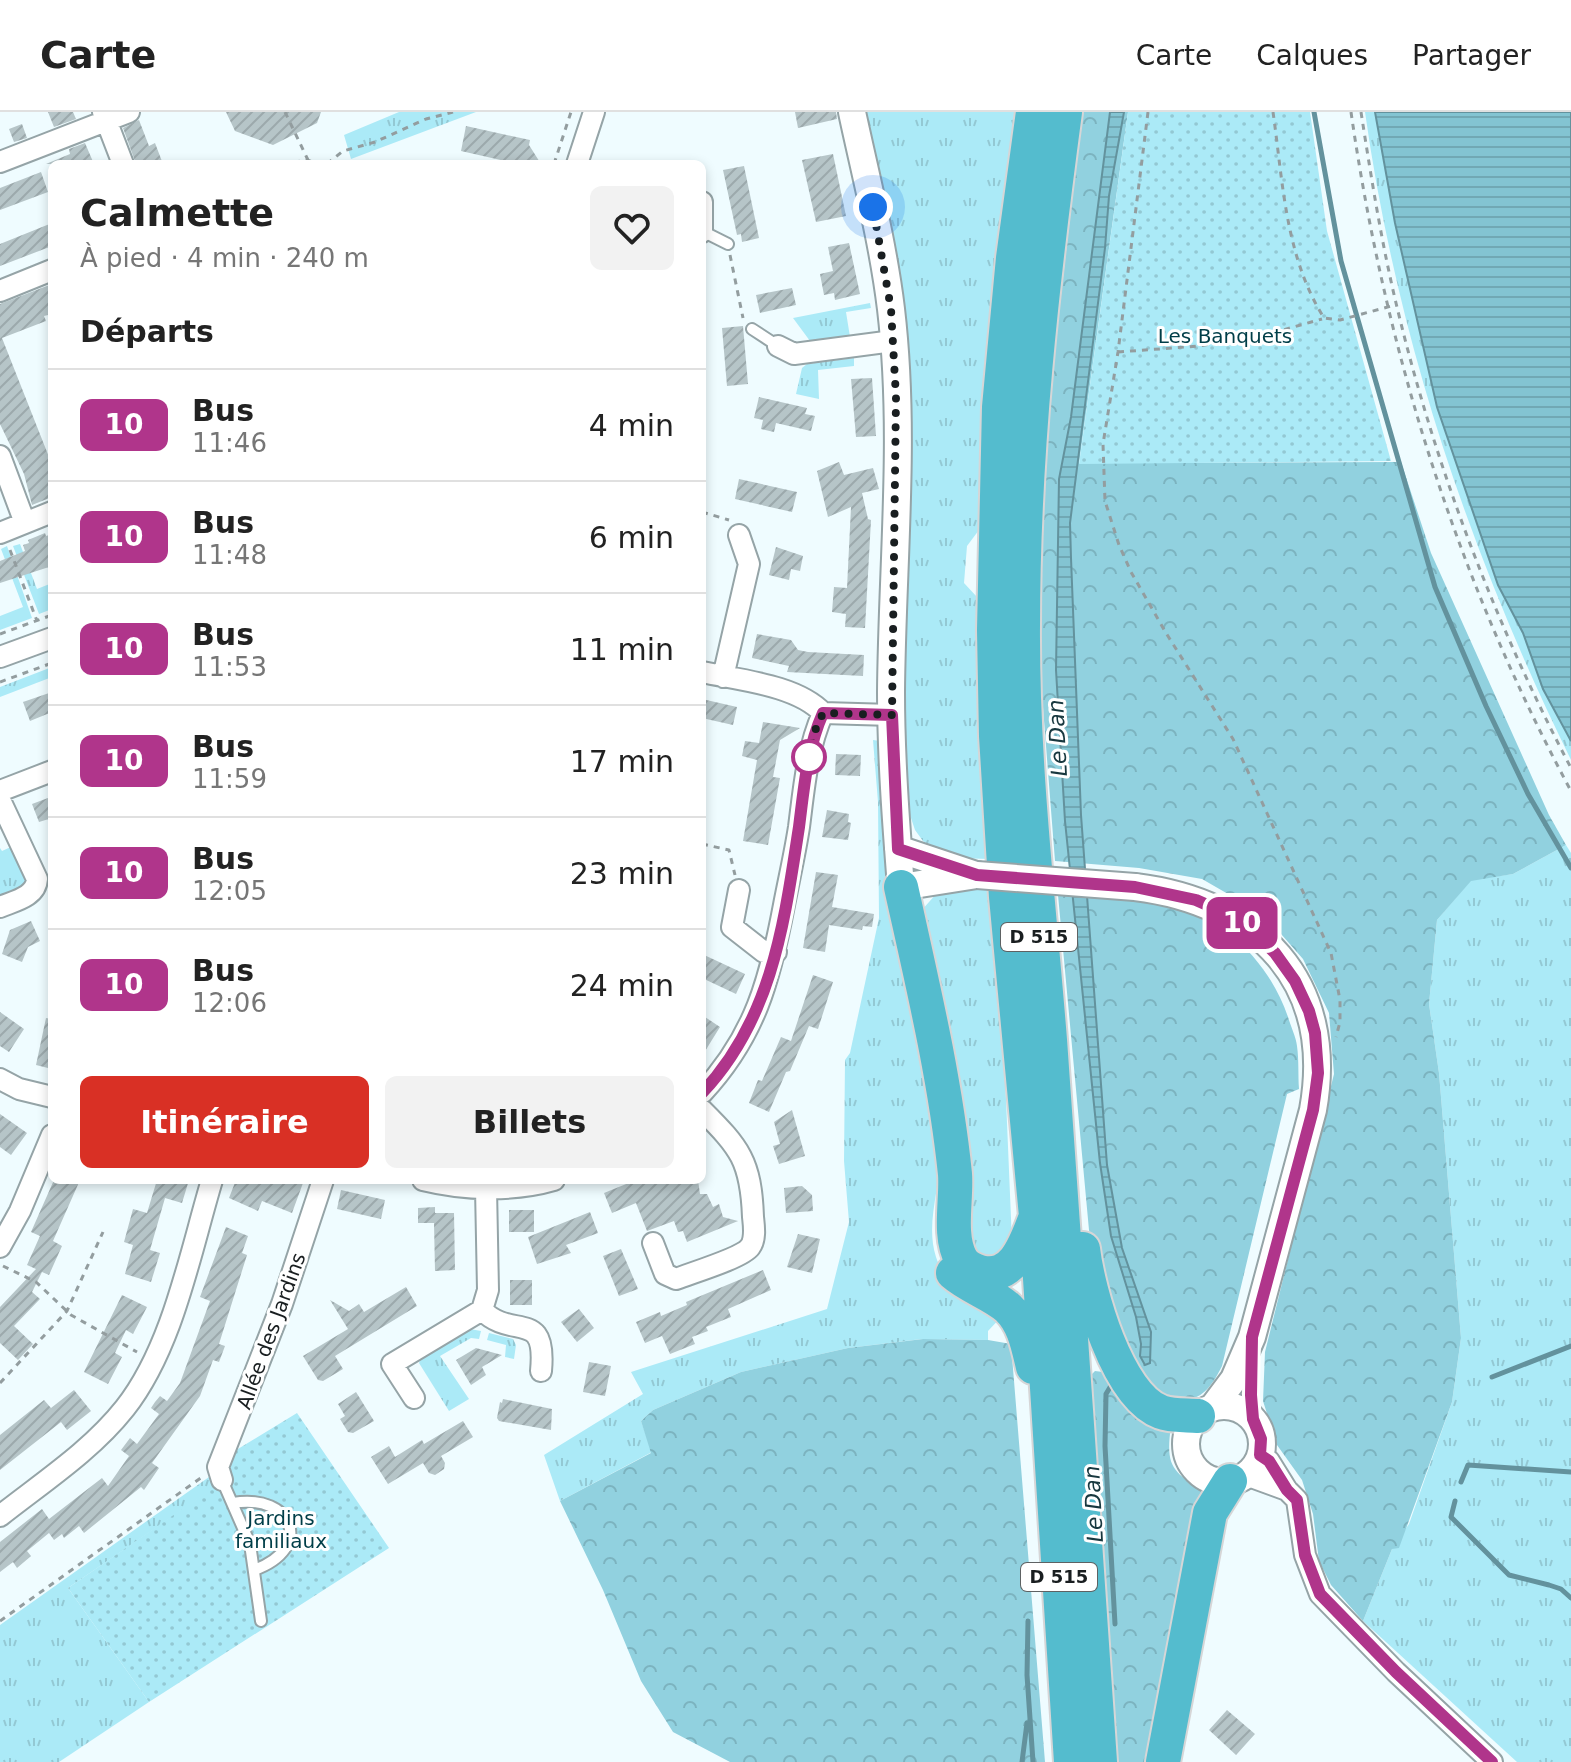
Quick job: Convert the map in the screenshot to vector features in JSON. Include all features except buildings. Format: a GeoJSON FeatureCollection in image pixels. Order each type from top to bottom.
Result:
{"type":"FeatureCollection","features":[{"type":"Feature","properties":{"kind":"highway","name":"D 515"},"geometry":{"type":"LineString","coordinates":[[1033,112],[1013,258],[999,407],[994,630],[996,736],[1006,897],[1036,1216],[1071,1762]]}},
{"type":"Feature","properties":{"kind":"highway","name":"D 515"},"geometry":{"type":"LineString","coordinates":[[1065,112],[1041,296],[1032,397],[1023,625],[1025,757],[1035,897],[1050,1036],[1100,1762]]}},
{"type":"Feature","properties":{"kind":"highway"},"geometry":{"type":"LineString","coordinates":[[901,887],[941,1067],[955,1176],[955,1238],[965,1264],[976,1271],[992,1274],[1014,1262],[1022,1252],[1036,1216]]}},
{"type":"Feature","properties":{"kind":"highway"},"geometry":{"type":"LineString","coordinates":[[1050,1036],[1072,1156],[1086,1278],[1102,1331],[1140,1397],[1159,1412],[1206,1412]]}},
{"type":"Feature","properties":{"kind":"highway"},"geometry":{"type":"LineString","coordinates":[[951,1144],[941,1212],[941,1251],[952,1272],[968,1285],[1006,1306],[1015,1316],[1025,1333],[1033,1367],[1048,1392]]}},
{"type":"Feature","properties":{"kind":"highway"},"geometry":{"type":"LineString","coordinates":[[1163,1762],[1210,1513],[1245,1470]]}},
{"type":"Feature","properties":{"kind":"street"},"geometry":{"type":"LineString","coordinates":[[0,162],[104,117],[129,112]]}},
{"type":"Feature","properties":{"kind":"street"},"geometry":{"type":"LineString","coordinates":[[578,160],[594,112]]}},
{"type":"Feature","properties":{"kind":"street"},"geometry":{"type":"LineString","coordinates":[[852,112],[891,309],[897,451],[892,715],[901,887],[977,875],[1135,887],[1175,894],[1211,906],[1246,926],[1267,944],[1295,981],[1309,1011],[1317,1044],[1318,1073],[1313,1110],[1252,1337],[1234,1379],[1188,1430],[1186,1444],[1191,1464],[1211,1480],[1245,1470],[1287,1490],[1297,1500],[1305,1555],[1320,1594],[1396,1672],[1492,1762]]}},
{"type":"Feature","properties":{"kind":"street"},"geometry":{"type":"LineString","coordinates":[[104,117],[121,160]]}},
{"type":"Feature","properties":{"kind":"street"},"geometry":{"type":"LineString","coordinates":[[0,291],[48,272]]}},
{"type":"Feature","properties":{"kind":"street"},"geometry":{"type":"LineString","coordinates":[[778,346],[794,354],[893,341]]}},
{"type":"Feature","properties":{"kind":"street"},"geometry":{"type":"LineString","coordinates":[[0,456],[25,523]]}},
{"type":"Feature","properties":{"kind":"street"},"geometry":{"type":"LineString","coordinates":[[2,532],[48,514]]}},
{"type":"Feature","properties":{"kind":"street"},"geometry":{"type":"LineString","coordinates":[[723,677],[749,564],[739,535]]}},
{"type":"Feature","properties":{"kind":"street"},"geometry":{"type":"LineString","coordinates":[[0,657],[48,639]]}},
{"type":"Feature","properties":{"kind":"street"},"geometry":{"type":"LineString","coordinates":[[706,673],[806,698],[823,713],[892,715]]}},
{"type":"Feature","properties":{"kind":"street"},"geometry":{"type":"LineString","coordinates":[[706,1088],[747,1034],[759,1008],[776,952],[809,753],[823,713]]}},
{"type":"Feature","properties":{"kind":"street"},"geometry":{"type":"LineString","coordinates":[[0,791],[48,773]]}},
{"type":"Feature","properties":{"kind":"street"},"geometry":{"type":"LineString","coordinates":[[0,800],[37,879],[37,886],[32,893],[0,907]]}},
{"type":"Feature","properties":{"kind":"street"},"geometry":{"type":"LineString","coordinates":[[898,849],[977,875]]}},
{"type":"Feature","properties":{"kind":"street"},"geometry":{"type":"LineString","coordinates":[[739,890],[732,927],[764,952],[776,952]]}},
{"type":"Feature","properties":{"kind":"street"},"geometry":{"type":"LineString","coordinates":[[0,1079],[19,1089],[48,1096]]}},
{"type":"Feature","properties":{"kind":"street"},"geometry":{"type":"LineString","coordinates":[[653,1243],[665,1274],[676,1279],[745,1252],[753,1242],[749,1174],[740,1151],[706,1114]]}},
{"type":"Feature","properties":{"kind":"street"},"geometry":{"type":"LineString","coordinates":[[1,1243],[20,1211],[48,1144]]}},
{"type":"Feature","properties":{"kind":"street"},"geometry":{"type":"LineString","coordinates":[[0,1516],[96,1440],[125,1409],[155,1361],[211,1184]]}},
{"type":"Feature","properties":{"kind":"street","name":"Allée des Jardins"},"geometry":{"type":"LineString","coordinates":[[220,1474],[322,1184]]}},
{"type":"Feature","properties":{"kind":"street"},"geometry":{"type":"LineString","coordinates":[[440,1184],[486,1188],[535,1184]]}},
{"type":"Feature","properties":{"kind":"street"},"geometry":{"type":"LineString","coordinates":[[414,1398],[392,1364],[482,1310],[488,1290],[486,1188]]}},
{"type":"Feature","properties":{"kind":"street"},"geometry":{"type":"LineString","coordinates":[[482,1310],[494,1323],[529,1329],[536,1334],[543,1346],[541,1371]]}},
{"type":"Feature","properties":{"kind":"street"},"geometry":{"type":"LineString","coordinates":[[1245,1470],[1261,1439],[1253,1419],[1250,1384],[1252,1337]]}},
{"type":"Feature","properties":{"kind":"street"},"geometry":{"type":"LineString","coordinates":[[1206,1412],[1233,1407],[1253,1419]]}},
{"type":"Feature","properties":{"kind":"lane"},"geometry":{"type":"LineString","coordinates":[[706,234],[728,244]]}},
{"type":"Feature","properties":{"kind":"lane"},"geometry":{"type":"LineString","coordinates":[[752,329],[778,346]]}},
{"type":"Feature","properties":{"kind":"lane"},"geometry":{"type":"LineString","coordinates":[[220,1474],[250,1544],[261,1621]]}},
{"type":"Feature","properties":{"kind":"lane"},"geometry":{"type":"LineString","coordinates":[[233,1503],[263,1502],[277,1509],[288,1522],[290,1539],[282,1556],[254,1570]]}},
{"type":"Feature","properties":{"kind":"path"},"geometry":{"type":"LineString","coordinates":[[285,112],[308,160]]}},
{"type":"Feature","properties":{"kind":"path"},"geometry":{"type":"LineString","coordinates":[[332,160],[343,151],[375,142],[426,119],[453,112]]}},
{"type":"Feature","properties":{"kind":"path"},"geometry":{"type":"LineString","coordinates":[[555,160],[571,112]]}},
{"type":"Feature","properties":{"kind":"path"},"geometry":{"type":"LineString","coordinates":[[1148,112],[1118,352],[1103,444],[1105,501],[1131,572],[1233,739],[1331,953],[1340,1000],[1340,1022],[1335,1042],[1318,1073]]}},
{"type":"Feature","properties":{"kind":"path"},"geometry":{"type":"LineString","coordinates":[[1273,112],[1294,251],[1307,289],[1324,318]]}},
{"type":"Feature","properties":{"kind":"path"},"geometry":{"type":"LineString","coordinates":[[1351,112],[1357,158],[1388,307],[1411,399],[1445,508],[1504,654],[1571,791]]}},
{"type":"Feature","properties":{"kind":"path"},"geometry":{"type":"LineString","coordinates":[[1361,112],[1396,305],[1432,433],[1459,512],[1512,645],[1571,768]]}},
{"type":"Feature","properties":{"kind":"path"},"geometry":{"type":"LineString","coordinates":[[728,244],[744,322],[752,329]]}},
{"type":"Feature","properties":{"kind":"path"},"geometry":{"type":"LineString","coordinates":[[1118,352],[1199,346],[1272,333],[1316,323],[1324,318],[1340,320],[1396,305]]}},
{"type":"Feature","properties":{"kind":"path"},"geometry":{"type":"LineString","coordinates":[[706,513],[727,518],[739,535]]}},
{"type":"Feature","properties":{"kind":"path"},"geometry":{"type":"LineString","coordinates":[[2,532],[37,621]]}},
{"type":"Feature","properties":{"kind":"path"},"geometry":{"type":"LineString","coordinates":[[0,634],[48,617]]}},
{"type":"Feature","properties":{"kind":"path"},"geometry":{"type":"LineString","coordinates":[[0,682],[48,664]]}},
{"type":"Feature","properties":{"kind":"path"},"geometry":{"type":"LineString","coordinates":[[706,845],[729,850],[739,890]]}},
{"type":"Feature","properties":{"kind":"path"},"geometry":{"type":"LineString","coordinates":[[0,1383],[67,1311],[103,1232]]}},
{"type":"Feature","properties":{"kind":"path"},"geometry":{"type":"LineString","coordinates":[[0,1265],[36,1282],[67,1311],[93,1329],[155,1361]]}},
{"type":"Feature","properties":{"kind":"path"},"geometry":{"type":"LineString","coordinates":[[0,1621],[220,1474]]}},
{"type":"Feature","properties":{"kind":"green space"},"geometry":{"type":"Polygon","coordinates":[[[399,112],[476,112],[351,159],[344,135],[399,112]]]}},
{"type":"Feature","properties":{"kind":"green space"},"geometry":{"type":"Polygon","coordinates":[[[863,112],[1017,112],[979,530],[967,546],[964,583],[977,597],[988,859],[958,858],[939,852],[923,841],[910,815],[906,742],[906,577],[863,112]]]}},
{"type":"Feature","properties":{"kind":"green space"},"geometry":{"type":"Polygon","coordinates":[[[1082,112],[1128,112],[1079,463],[1401,462],[1431,553],[1549,815],[1566,845],[1513,874],[1471,881],[1437,920],[1429,1004],[1439,1073],[1461,1338],[1452,1402],[1399,1548],[1392,1549],[1363,1621],[1331,1585],[1319,1561],[1313,1514],[1302,1480],[1277,1445],[1263,1401],[1265,1352],[1334,1074],[1329,1013],[1303,959],[1274,926],[1202,879],[1139,868],[1055,861],[1040,669],[1038,556],[1043,452],[1082,112]]]}},
{"type":"Feature","properties":{"kind":"green space","name":"Les Banquets"},"geometry":{"type":"Polygon","coordinates":[[[1128,112],[1310,112],[1327,231],[1391,461],[1079,464],[1128,112]]]}},
{"type":"Feature","properties":{"kind":"green space"},"geometry":{"type":"Polygon","coordinates":[[[1365,112],[1375,112],[1395,223],[1437,407],[1498,585],[1523,633],[1543,689],[1571,741],[1571,760],[1501,604],[1442,444],[1396,280],[1365,112]]]}},
{"type":"Feature","properties":{"kind":"green space"},"geometry":{"type":"Polygon","coordinates":[[[870,303],[871,308],[846,312],[850,337],[810,341],[793,318],[870,303]]]}},
{"type":"Feature","properties":{"kind":"green space"},"geometry":{"type":"Polygon","coordinates":[[[854,358],[854,366],[818,370],[819,399],[796,394],[802,368],[807,364],[854,358]]]}},
{"type":"Feature","properties":{"kind":"green space"},"geometry":{"type":"Polygon","coordinates":[[[20,544],[37,589],[48,585],[48,611],[39,614],[13,546],[20,544]]]}},
{"type":"Feature","properties":{"kind":"green space"},"geometry":{"type":"Polygon","coordinates":[[[7,546],[32,618],[0,630],[0,616],[23,607],[1,549],[7,546]]]}},
{"type":"Feature","properties":{"kind":"green space"},"geometry":{"type":"Polygon","coordinates":[[[48,669],[48,679],[0,697],[0,687],[48,669]]]}},
{"type":"Feature","properties":{"kind":"green space"},"geometry":{"type":"Polygon","coordinates":[[[873,740],[880,741],[888,878],[899,959],[933,1096],[940,1143],[932,1229],[936,1257],[940,1267],[955,1283],[1004,1314],[988,1331],[988,1340],[922,1339],[848,1348],[741,1372],[653,1410],[641,1421],[652,1452],[560,1501],[544,1455],[643,1394],[631,1372],[827,1309],[849,1222],[844,1161],[845,1060],[850,1053],[879,918],[878,802],[873,740]]]}},
{"type":"Feature","properties":{"kind":"green space"},"geometry":{"type":"Polygon","coordinates":[[[15,845],[29,884],[0,900],[0,848],[2,851],[15,845]]]}},
{"type":"Feature","properties":{"kind":"green space"},"geometry":{"type":"Polygon","coordinates":[[[1566,845],[1571,853],[1571,1762],[1517,1762],[1363,1621],[1392,1549],[1409,1524],[1452,1402],[1461,1338],[1439,1073],[1429,1004],[1437,920],[1471,880],[1513,874],[1566,845]]]}},
{"type":"Feature","properties":{"kind":"green space"},"geometry":{"type":"Polygon","coordinates":[[[949,888],[992,888],[1012,1242],[992,1262],[968,1249],[921,911],[937,893],[949,888]]]}},
{"type":"Feature","properties":{"kind":"green space"},"geometry":{"type":"Polygon","coordinates":[[[1058,895],[1154,902],[1209,921],[1243,946],[1257,961],[1280,997],[1296,1039],[1299,1089],[1287,1094],[1222,1366],[1207,1389],[1192,1398],[1173,1397],[1148,1388],[1100,1287],[1089,1230],[1058,895]]]}},
{"type":"Feature","properties":{"kind":"green space"},"geometry":{"type":"Polygon","coordinates":[[[470,1329],[481,1331],[479,1339],[471,1338],[440,1356],[469,1399],[449,1411],[419,1363],[421,1358],[470,1329]]]}},
{"type":"Feature","properties":{"kind":"green space"},"geometry":{"type":"Polygon","coordinates":[[[489,1333],[513,1339],[516,1345],[514,1359],[505,1357],[506,1345],[487,1340],[489,1333]]]}},
{"type":"Feature","properties":{"kind":"green space"},"geometry":{"type":"Polygon","coordinates":[[[923,1339],[988,1340],[1011,1344],[1045,1762],[730,1762],[673,1732],[641,1681],[603,1590],[560,1501],[651,1453],[641,1421],[653,1410],[741,1372],[848,1348],[923,1339]]]}},
{"type":"Feature","properties":{"kind":"green space"},"geometry":{"type":"Polygon","coordinates":[[[1095,1371],[1112,1378],[1171,1426],[1169,1451],[1174,1467],[1205,1493],[1150,1762],[1114,1762],[1089,1377],[1095,1371]]]}},
{"type":"Feature","properties":{"kind":"green space","name":"Jardins familiaux"},"geometry":{"type":"Polygon","coordinates":[[[297,1413],[389,1548],[149,1702],[68,1588],[230,1476],[228,1455],[297,1413]]]}},
{"type":"Feature","properties":{"kind":"green space"},"geometry":{"type":"Polygon","coordinates":[[[209,1477],[214,1488],[68,1588],[149,1702],[59,1762],[0,1762],[0,1625],[209,1477]]]}},
{"type":"Feature","properties":{"kind":"shaded area"},"geometry":{"type":"Polygon","coordinates":[[[1110,112],[1124,112],[1109,196],[1070,523],[1081,815],[1107,1165],[1122,1248],[1151,1332],[1150,1363],[1145,1365],[1140,1356],[1136,1317],[1111,1236],[1100,1163],[1065,821],[1056,670],[1059,479],[1071,417],[1110,112]]]}},
{"type":"Feature","properties":{"kind":"shaded area"},"geometry":{"type":"Polygon","coordinates":[[[1375,112],[1571,112],[1571,741],[1543,689],[1523,633],[1498,585],[1437,407],[1395,223],[1375,112]]]}},
{"type":"Feature","properties":{"kind":"waterway"},"geometry":{"type":"LineString","coordinates":[[1314,112],[1341,261],[1435,587],[1528,794],[1571,868]]}},
{"type":"Feature","properties":{"kind":"waterway"},"geometry":{"type":"LineString","coordinates":[[1492,1377],[1571,1346]]}},
{"type":"Feature","properties":{"kind":"waterway","name":"Le Dan"},"geometry":{"type":"LineString","coordinates":[[1112,1384],[1106,1394],[1105,1446],[1115,1624]]}},
{"type":"Feature","properties":{"kind":"waterway"},"geometry":{"type":"LineString","coordinates":[[1461,1482],[1468,1465],[1571,1472]]}},
{"type":"Feature","properties":{"kind":"waterway"},"geometry":{"type":"LineString","coordinates":[[1455,1501],[1451,1517],[1509,1575],[1561,1589],[1571,1598]]}},
{"type":"Feature","properties":{"kind":"waterway","name":"Le Dan"},"geometry":{"type":"LineString","coordinates":[[1028,1621],[1027,1675],[1033,1762]]}},
{"type":"Feature","properties":{"kind":"waterway","name":"Le Dan"},"geometry":{"type":"LineString","coordinates":[[1022,1762],[1027,1723]]}},
{"type":"Feature","properties":{"kind":"bus line","name":"10"},"geometry":{"type":"LineString","coordinates":[[706,1089],[738,1049],[759,1008],[776,952],[809,753],[823,713],[892,715],[898,849],[977,875],[1154,889],[1196,900],[1223,912],[1256,934],[1285,966],[1302,995],[1315,1033],[1318,1059],[1313,1110],[1252,1337],[1250,1384],[1253,1419],[1262,1444],[1260,1455],[1269,1461],[1297,1500],[1305,1555],[1320,1594],[1396,1672],[1492,1762]]}},
{"type":"Feature","properties":{"kind":"route"},"geometry":{"type":"LineString","coordinates":[[809,757],[814,733],[823,713],[892,715],[896,397],[891,309],[873,207]]}}]}
